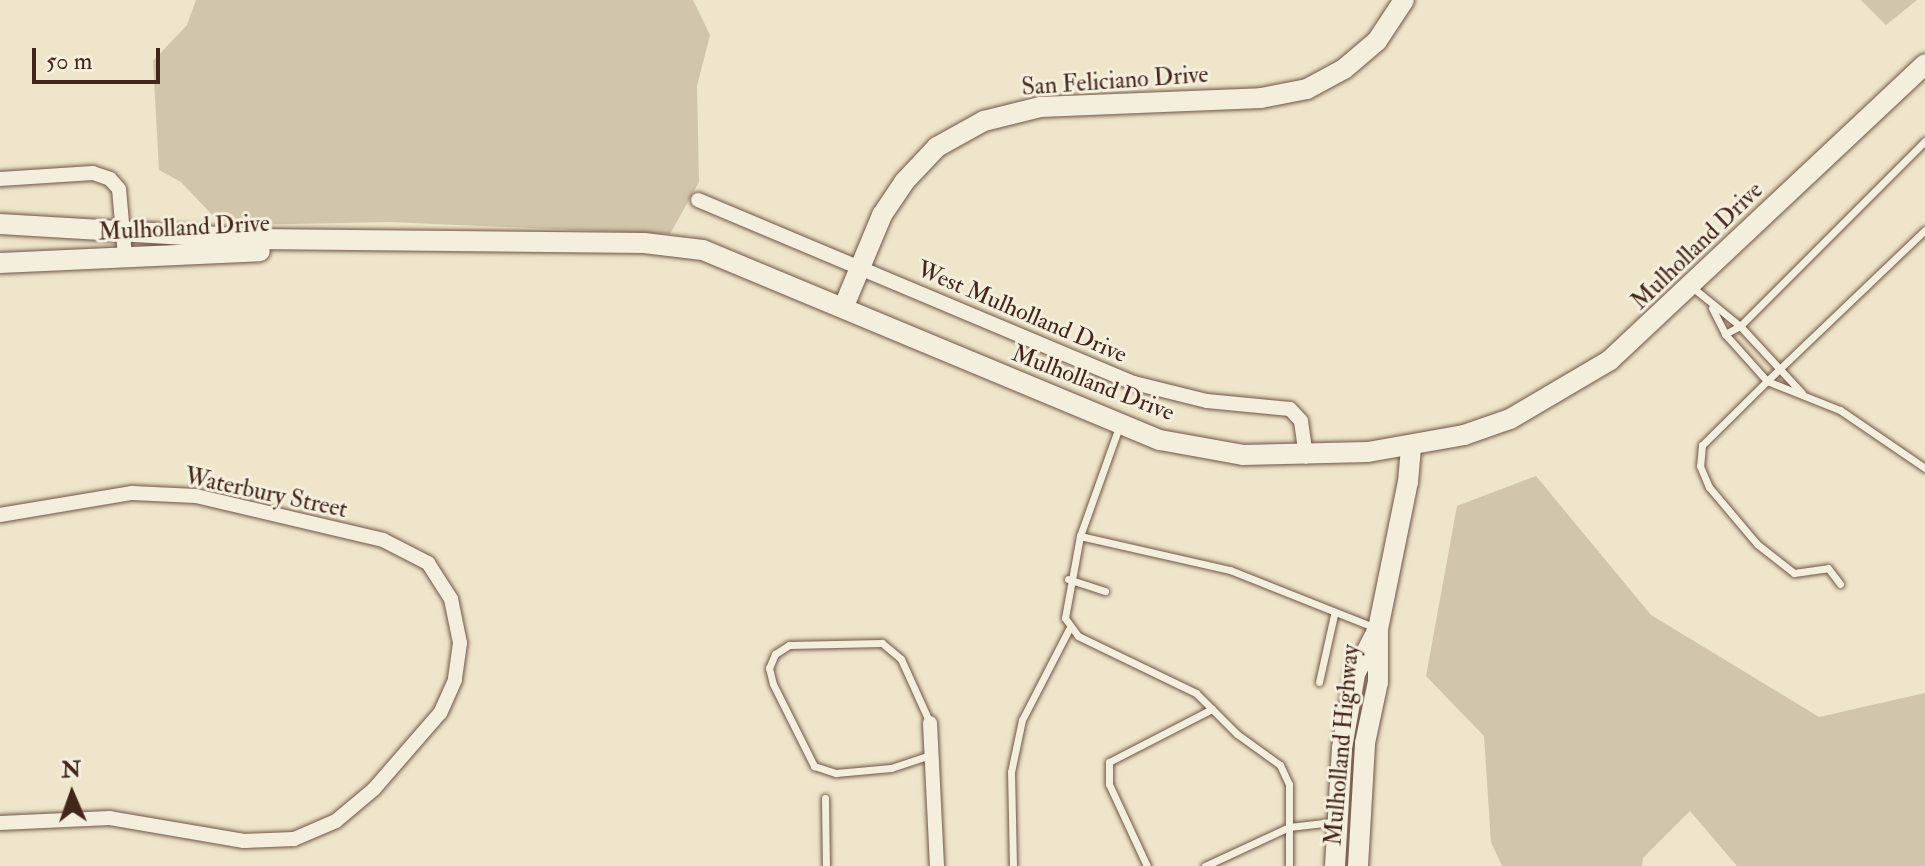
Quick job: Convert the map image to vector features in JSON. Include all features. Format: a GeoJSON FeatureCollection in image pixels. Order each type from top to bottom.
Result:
{"type":"FeatureCollection","features":[{"type":"Feature","properties":{"kind":"main road","name":"San Feliciano Drive"},"geometry":{"type":"LineString","coordinates":[[844,306],[859,267],[904,182],[937,147],[984,121],[1040,107],[1261,98],[1307,89],[1344,69],[1377,41],[1404,0]]}},
{"type":"Feature","properties":{"kind":"main road","name":"Mulholland Drive"},"geometry":{"type":"LineString","coordinates":[[0,224],[369,240],[672,245],[733,259],[1119,425],[1196,447],[1306,457],[1411,446],[1464,435],[1546,401],[1610,360],[1692,287],[1925,64]]}},
{"type":"Feature","properties":{"kind":"main road","name":"Mulholland Drive"},"geometry":{"type":"LineString","coordinates":[[0,263],[360,245],[369,240]]}},
{"type":"Feature","properties":{"kind":"main road","name":"Mulholland Highway"},"geometry":{"type":"LineString","coordinates":[[1358,866],[1365,743],[1378,682],[1378,629],[1411,446]]}},
{"type":"Feature","properties":{"kind":"main road","name":"Mulholland Highway"},"geometry":{"type":"LineString","coordinates":[[1335,866],[1337,821],[1355,674],[1378,629]]}},
{"type":"Feature","properties":{"kind":"street"},"geometry":{"type":"LineString","coordinates":[[0,179],[103,175],[119,189],[125,256]]}},
{"type":"Feature","properties":{"kind":"street","name":"West Mulholland Drive"},"geometry":{"type":"LineString","coordinates":[[698,200],[1134,383],[1207,401],[1290,409],[1301,421],[1306,457]]}},
{"type":"Feature","properties":{"kind":"street","name":"Waterbury Street"},"geometry":{"type":"LineString","coordinates":[[0,515],[132,493],[196,496],[383,540],[428,563],[451,599],[460,643],[455,680],[440,713],[374,789],[336,821],[294,839],[244,841],[110,818],[0,823]]}},
{"type":"Feature","properties":{"kind":"street"},"geometry":{"type":"LineString","coordinates":[[930,723],[937,866]]}},
{"type":"Feature","properties":{"kind":"lane"},"geometry":{"type":"LineString","coordinates":[[1725,334],[1740,326],[1925,141]]}},
{"type":"Feature","properties":{"kind":"lane"},"geometry":{"type":"LineString","coordinates":[[1840,584],[1828,568],[1794,573],[1757,544],[1709,487],[1700,466],[1702,445],[1925,230]]}},
{"type":"Feature","properties":{"kind":"lane"},"geometry":{"type":"LineString","coordinates":[[1692,287],[1712,308],[1740,326],[1805,396]]}},
{"type":"Feature","properties":{"kind":"lane"},"geometry":{"type":"LineString","coordinates":[[1712,308],[1725,334],[1767,381],[1840,410],[1925,468]]}},
{"type":"Feature","properties":{"kind":"lane"},"geometry":{"type":"LineString","coordinates":[[1119,425],[1068,579],[1065,618],[1069,629],[1196,693],[1280,765],[1289,784],[1289,866]]}},
{"type":"Feature","properties":{"kind":"lane"},"geometry":{"type":"LineString","coordinates":[[1080,536],[1230,570],[1334,615],[1378,629]]}},
{"type":"Feature","properties":{"kind":"lane"},"geometry":{"type":"LineString","coordinates":[[1068,579],[1105,591]]}},
{"type":"Feature","properties":{"kind":"lane"},"geometry":{"type":"LineString","coordinates":[[1319,682],[1334,615]]}},
{"type":"Feature","properties":{"kind":"lane"},"geometry":{"type":"LineString","coordinates":[[1013,866],[1011,772],[1022,720],[1069,629]]}},
{"type":"Feature","properties":{"kind":"lane"},"geometry":{"type":"LineString","coordinates":[[930,723],[901,659],[882,643],[789,645],[775,654],[769,668],[773,684],[814,766],[836,773],[891,768],[933,755]]}},
{"type":"Feature","properties":{"kind":"lane"},"geometry":{"type":"LineString","coordinates":[[1147,866],[1109,784],[1109,762],[1212,709]]}},
{"type":"Feature","properties":{"kind":"lane"},"geometry":{"type":"LineString","coordinates":[[825,798],[826,866]]}},
{"type":"Feature","properties":{"kind":"lane"},"geometry":{"type":"LineString","coordinates":[[1205,866],[1289,827],[1337,821]]}},
{"type":"Feature","properties":{"kind":"shaded area"},"geometry":{"type":"Polygon","coordinates":[[[196,0],[693,0],[710,35],[697,86],[699,182],[670,234],[389,222],[246,225],[216,219],[181,182],[159,170],[153,61],[187,25],[196,0]]]}},
{"type":"Feature","properties":{"kind":"shaded area"},"geometry":{"type":"Polygon","coordinates":[[[1861,0],[1917,0],[1886,25],[1861,0]]]}},
{"type":"Feature","properties":{"kind":"shaded area"},"geometry":{"type":"Polygon","coordinates":[[[1536,476],[1651,615],[1819,717],[1925,693],[1925,866],[1737,866],[1690,811],[1643,858],[1642,866],[1502,866],[1491,842],[1484,736],[1426,676],[1457,506],[1536,476]]]}}]}
